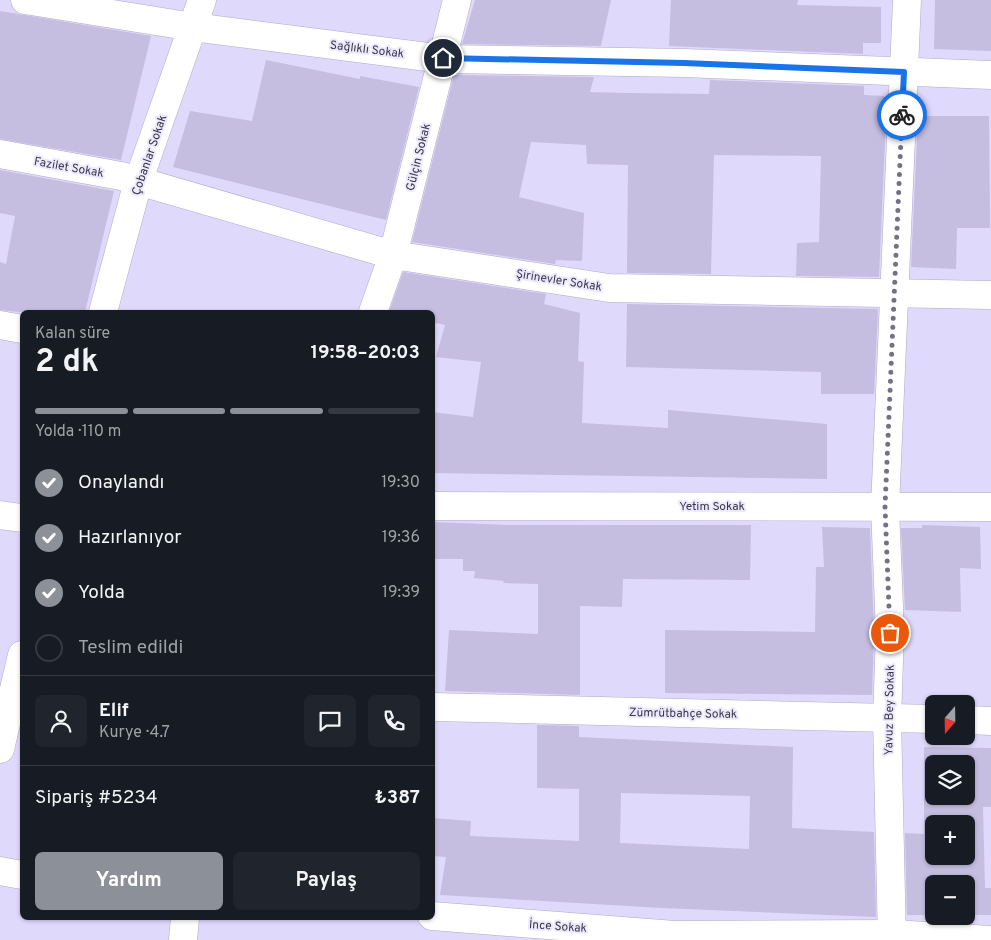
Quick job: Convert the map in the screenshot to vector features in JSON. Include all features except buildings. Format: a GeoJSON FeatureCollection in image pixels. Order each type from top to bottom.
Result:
{"type":"FeatureCollection","features":[{"type":"Feature","properties":{"kind":"street","name":"Sağlıklı Sokak"},"geometry":{"type":"LineString","coordinates":[[25,0],[193,28],[443,58],[684,63],[991,75]]}},
{"type":"Feature","properties":{"kind":"street","name":"Çobanlar Sokak"},"geometry":{"type":"LineString","coordinates":[[104,310],[138,182],[202,0]]}},
{"type":"Feature","properties":{"kind":"street","name":"Gülçin Sokak"},"geometry":{"type":"LineString","coordinates":[[374,310],[393,255],[457,0]]}},
{"type":"Feature","properties":{"kind":"street","name":"Yavuz Bey Sokak"},"geometry":{"type":"LineString","coordinates":[[892,937],[887,718],[890,633],[885,507],[907,0]]}},
{"type":"Feature","properties":{"kind":"street","name":"Fazilet Sokak"},"geometry":{"type":"LineString","coordinates":[[0,154],[138,182]]}},
{"type":"Feature","properties":{"kind":"street","name":"Şirinevler Sokak"},"geometry":{"type":"LineString","coordinates":[[138,182],[393,255],[609,288],[991,295]]}},
{"type":"Feature","properties":{"kind":"street"},"geometry":{"type":"LineString","coordinates":[[0,325],[20,329]]}},
{"type":"Feature","properties":{"kind":"street","name":"Yetim Sokak"},"geometry":{"type":"LineString","coordinates":[[435,506],[991,507]]}},
{"type":"Feature","properties":{"kind":"street"},"geometry":{"type":"LineString","coordinates":[[0,515],[20,518]]}},
{"type":"Feature","properties":{"kind":"street"},"geometry":{"type":"LineString","coordinates":[[0,749],[20,663]]}},
{"type":"Feature","properties":{"kind":"street","name":"Zümrütbahçe Sokak"},"geometry":{"type":"LineString","coordinates":[[435,707],[925,719]]}},
{"type":"Feature","properties":{"kind":"street"},"geometry":{"type":"LineString","coordinates":[[975,720],[991,721]]}},
{"type":"Feature","properties":{"kind":"street"},"geometry":{"type":"LineString","coordinates":[[0,871],[20,875]]}},
{"type":"Feature","properties":{"kind":"street","name":"İnce Sokak"},"geometry":{"type":"LineString","coordinates":[[435,916],[674,935],[991,940]]}},
{"type":"Feature","properties":{"kind":"street"},"geometry":{"type":"LineString","coordinates":[[183,940],[186,920]]}},
{"type":"Feature","properties":{"kind":"way so far"},"geometry":{"type":"LineString","coordinates":[[890,633],[885,507],[902,115]]}},
{"type":"Feature","properties":{"kind":"route"},"geometry":{"type":"LineString","coordinates":[[443,58],[684,63],[904,72],[902,115]]}}]}
